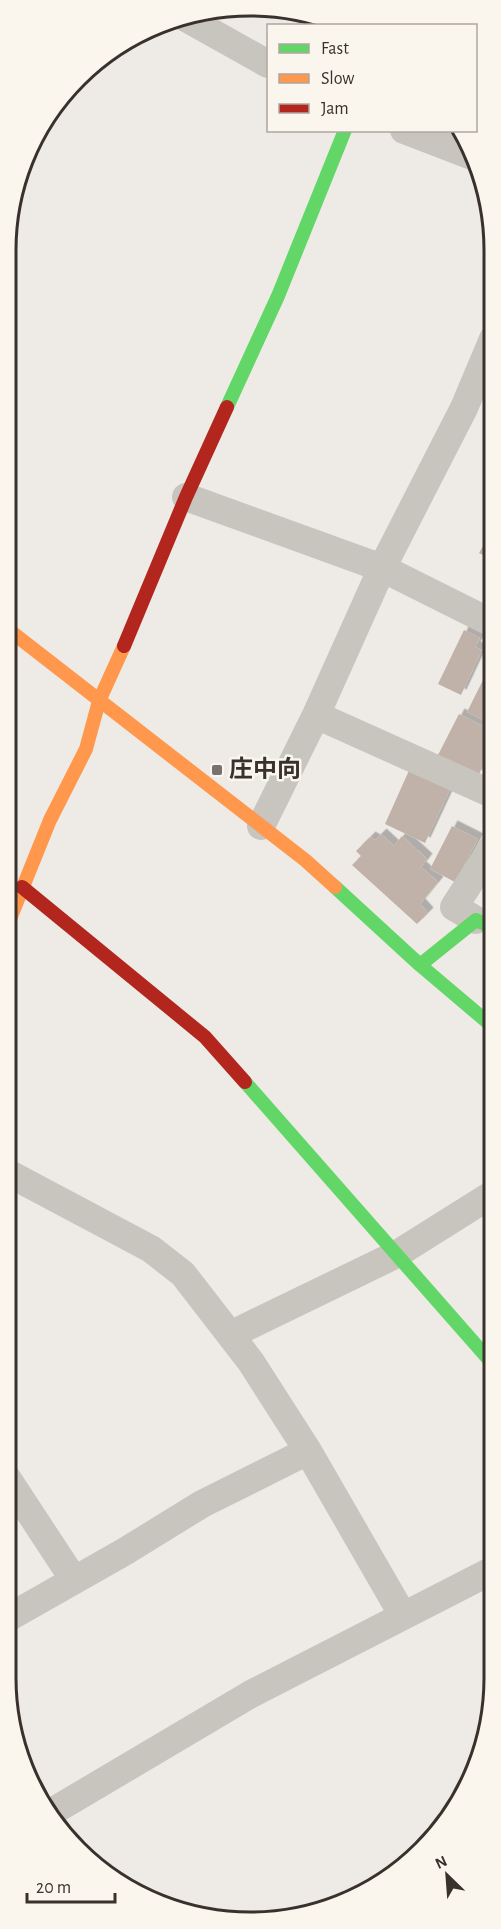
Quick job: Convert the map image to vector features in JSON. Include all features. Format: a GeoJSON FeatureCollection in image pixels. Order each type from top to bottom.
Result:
{"type":"FeatureCollection","features":[{"type":"Feature","properties":{"kind":"street"},"geometry":{"type":"LineString","coordinates":[[195,23],[267,63]]}},
{"type":"Feature","properties":{"kind":"street"},"geometry":{"type":"LineString","coordinates":[[16,903],[50,820],[86,749],[99,701],[186,497],[278,296],[344,132]]}},
{"type":"Feature","properties":{"kind":"street"},"geometry":{"type":"LineString","coordinates":[[409,132],[463,153]]}},
{"type":"Feature","properties":{"kind":"street"},"geometry":{"type":"LineString","coordinates":[[261,826],[316,714],[382,568],[464,408],[484,360]]}},
{"type":"Feature","properties":{"kind":"street"},"geometry":{"type":"LineString","coordinates":[[186,497],[382,568],[484,619]]}},
{"type":"Feature","properties":{"kind":"street"},"geometry":{"type":"LineString","coordinates":[[16,636],[305,860],[420,965],[484,1019]]}},
{"type":"Feature","properties":{"kind":"street"},"geometry":{"type":"LineString","coordinates":[[316,714],[484,790]]}},
{"type":"Feature","properties":{"kind":"street"},"geometry":{"type":"LineString","coordinates":[[420,965],[484,923],[454,907],[484,860]]}},
{"type":"Feature","properties":{"kind":"street"},"geometry":{"type":"LineString","coordinates":[[22,887],[205,1037],[484,1354]]}},
{"type":"Feature","properties":{"kind":"street"},"geometry":{"type":"LineString","coordinates":[[16,1177],[151,1249],[183,1274],[251,1362],[308,1451],[402,1614]]}},
{"type":"Feature","properties":{"kind":"street"},"geometry":{"type":"LineString","coordinates":[[230,1335],[397,1254],[484,1199]]}},
{"type":"Feature","properties":{"kind":"street"},"geometry":{"type":"LineString","coordinates":[[16,1613],[202,1504],[308,1451]]}},
{"type":"Feature","properties":{"kind":"street"},"geometry":{"type":"LineString","coordinates":[[16,1492],[74,1580]]}},
{"type":"Feature","properties":{"kind":"street"},"geometry":{"type":"LineString","coordinates":[[56,1809],[251,1694],[402,1614],[484,1574]]}},
{"type":"Feature","properties":{"kind":"building"},"geometry":{"type":"Polygon","coordinates":[[[484,544],[484,556],[479,553],[484,544]]]}},
{"type":"Feature","properties":{"kind":"building"},"geometry":{"type":"Polygon","coordinates":[[[464,630],[480,638],[475,647],[482,650],[461,695],[438,684],[464,630]]]}},
{"type":"Feature","properties":{"kind":"building"},"geometry":{"type":"Polygon","coordinates":[[[484,678],[484,720],[467,712],[484,678]]]}},
{"type":"Feature","properties":{"kind":"building"},"geometry":{"type":"Polygon","coordinates":[[[459,714],[484,727],[484,764],[478,776],[438,755],[459,714]]]}},
{"type":"Feature","properties":{"kind":"building"},"geometry":{"type":"Polygon","coordinates":[[[411,766],[452,785],[425,843],[385,824],[411,766]]]}},
{"type":"Feature","properties":{"kind":"building"},"geometry":{"type":"Polygon","coordinates":[[[452,826],[478,839],[455,882],[430,869],[452,826]]]}},
{"type":"Feature","properties":{"kind":"building"},"geometry":{"type":"Polygon","coordinates":[[[381,834],[394,846],[402,836],[427,859],[421,867],[438,882],[420,904],[428,913],[417,924],[352,865],[361,856],[356,851],[370,837],[375,840],[381,834]]]}},
{"type":"Feature","properties":{"kind":"traffic: fast"},"geometry":{"type":"LineString","coordinates":[[227,407],[278,296],[344,132]]}},
{"type":"Feature","properties":{"kind":"traffic: fast"},"geometry":{"type":"LineString","coordinates":[[335,887],[420,965],[484,1019]]}},
{"type":"Feature","properties":{"kind":"traffic: fast"},"geometry":{"type":"LineString","coordinates":[[420,965],[476,920],[484,924]]}},
{"type":"Feature","properties":{"kind":"traffic: fast"},"geometry":{"type":"LineString","coordinates":[[245,1082],[484,1354]]}},
{"type":"Feature","properties":{"kind":"traffic: slow"},"geometry":{"type":"LineString","coordinates":[[16,635],[305,860],[335,887]]}},
{"type":"Feature","properties":{"kind":"traffic: slow"},"geometry":{"type":"LineString","coordinates":[[16,904],[50,820],[86,749],[99,701],[124,646]]}},
{"type":"Feature","properties":{"kind":"traffic: jam"},"geometry":{"type":"LineString","coordinates":[[124,646],[186,497],[227,407]]}},
{"type":"Feature","properties":{"kind":"traffic: jam"},"geometry":{"type":"LineString","coordinates":[[22,887],[205,1037],[245,1082]]}},
{"type":"Feature","properties":{"kind":"place","name":"庄中向"},"geometry":{"type":"Point","coordinates":[217,770]}}]}
